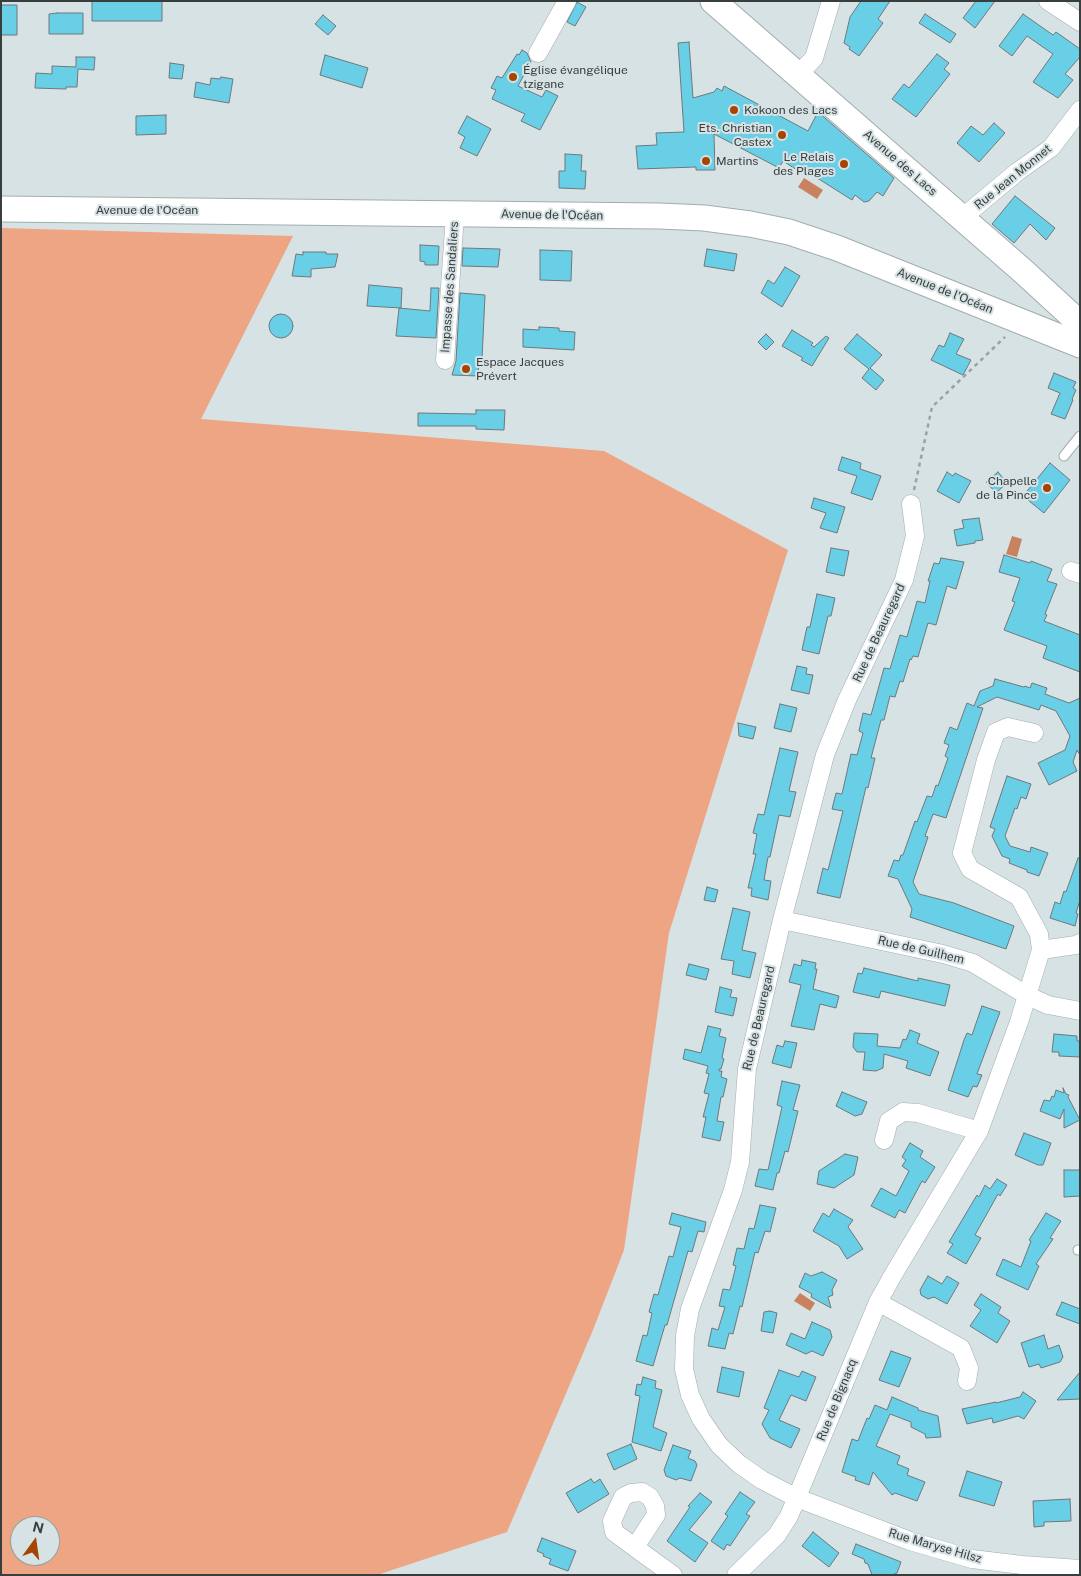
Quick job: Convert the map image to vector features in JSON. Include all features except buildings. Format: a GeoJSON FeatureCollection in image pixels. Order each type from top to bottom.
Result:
{"type":"FeatureCollection","features":[{"type":"Feature","properties":{"kind":"main road","name":"Avenue des Lacs"},"geometry":{"type":"LineString","coordinates":[[713,1],[1074,318],[1080,331]]}},
{"type":"Feature","properties":{"kind":"main road","name":"Avenue de l'Océan"},"geometry":{"type":"LineString","coordinates":[[1,209],[704,218],[750,224],[789,232],[837,248],[1080,345]]}},
{"type":"Feature","properties":{"kind":"street"},"geometry":{"type":"LineString","coordinates":[[538,53],[567,1]]}},
{"type":"Feature","properties":{"kind":"street"},"geometry":{"type":"LineString","coordinates":[[798,75],[814,58],[831,1]]}},
{"type":"Feature","properties":{"kind":"street"},"geometry":{"type":"LineString","coordinates":[[1048,1],[1080,22]]}},
{"type":"Feature","properties":{"kind":"street","name":"Rue Jean Monnet"},"geometry":{"type":"LineString","coordinates":[[962,218],[1017,172],[1051,148],[1080,110]]}},
{"type":"Feature","properties":{"kind":"street","name":"Impasse des Sandaliers"},"geometry":{"type":"LineString","coordinates":[[445,360],[455,214]]}},
{"type":"Feature","properties":{"kind":"street","name":"Rue de Beauregard"},"geometry":{"type":"LineString","coordinates":[[797,1498],[762,1480],[739,1464],[719,1445],[701,1419],[690,1395],[684,1369],[685,1336],[690,1309],[733,1190],[740,1162],[747,1069],[782,920],[825,755],[847,700],[904,580],[915,536],[911,504]]}},
{"type":"Feature","properties":{"kind":"street"},"geometry":{"type":"LineString","coordinates":[[1034,733],[1008,727],[996,732],[986,760],[962,853],[970,869],[1019,897],[1039,934],[1041,950],[1076,945],[1080,942]]}},
{"type":"Feature","properties":{"kind":"street","name":"Rue de Guilhem"},"geometry":{"type":"LineString","coordinates":[[782,920],[943,954],[973,963],[1028,996],[1048,1005],[1080,1011]]}},
{"type":"Feature","properties":{"kind":"street","name":"Rue de Bignacq"},"geometry":{"type":"LineString","coordinates":[[736,1575],[777,1534],[789,1516],[878,1302],[978,1131],[1028,996],[1041,950]]}},
{"type":"Feature","properties":{"kind":"street"},"geometry":{"type":"LineString","coordinates":[[884,1140],[889,1121],[902,1112],[918,1113],[978,1131]]}},
{"type":"Feature","properties":{"kind":"street"},"geometry":{"type":"LineString","coordinates":[[878,1302],[961,1348],[969,1368],[967,1381]]}},
{"type":"Feature","properties":{"kind":"street","name":"Rue Maryse Hilsz"},"geometry":{"type":"LineString","coordinates":[[797,1498],[910,1541],[972,1559],[1022,1566],[1080,1569]]}},
{"type":"Feature","properties":{"kind":"street"},"geometry":{"type":"LineString","coordinates":[[635,1547],[673,1575]]}},
{"type":"Feature","properties":{"kind":"lane"},"geometry":{"type":"LineString","coordinates":[[1064,456],[1080,436]]}},
{"type":"Feature","properties":{"kind":"path"},"geometry":{"type":"LineString","coordinates":[[911,504],[932,407],[1021,322]]}},
{"type":"Feature","properties":{"kind":"shaded area"},"geometry":{"type":"Polygon","coordinates":[[[804,178],[823,190],[817,199],[798,187],[804,178]]]}},
{"type":"Feature","properties":{"kind":"shaded area"},"geometry":{"type":"Polygon","coordinates":[[[1,228],[293,236],[201,419],[604,451],[788,550],[669,933],[624,1250],[593,1330],[507,1532],[377,1575],[1,1575],[1,228]]]}},
{"type":"Feature","properties":{"kind":"shaded area"},"geometry":{"type":"Polygon","coordinates":[[[1012,536],[1022,539],[1017,557],[1006,554],[1012,536]]]}},
{"type":"Feature","properties":{"kind":"shaded area"},"geometry":{"type":"Polygon","coordinates":[[[800,1293],[815,1303],[810,1311],[794,1301],[800,1293]]]}},
{"type":"Feature","properties":{"kind":"place","name":"Église évangélique tzigane"},"geometry":{"type":"Point","coordinates":[513,77]}},
{"type":"Feature","properties":{"kind":"place","name":"Kokoon des Lacs"},"geometry":{"type":"Point","coordinates":[734,110]}},
{"type":"Feature","properties":{"kind":"place","name":"Ets. Christian Castex"},"geometry":{"type":"Point","coordinates":[782,135]}},
{"type":"Feature","properties":{"kind":"place","name":"Martins"},"geometry":{"type":"Point","coordinates":[706,161]}},
{"type":"Feature","properties":{"kind":"place","name":"Le Relais des Plages"},"geometry":{"type":"Point","coordinates":[844,164]}},
{"type":"Feature","properties":{"kind":"place","name":"Espace Jacques Prévert"},"geometry":{"type":"Point","coordinates":[466,369]}},
{"type":"Feature","properties":{"kind":"place","name":"Chapelle de la Pince"},"geometry":{"type":"Point","coordinates":[1047,488]}}]}
